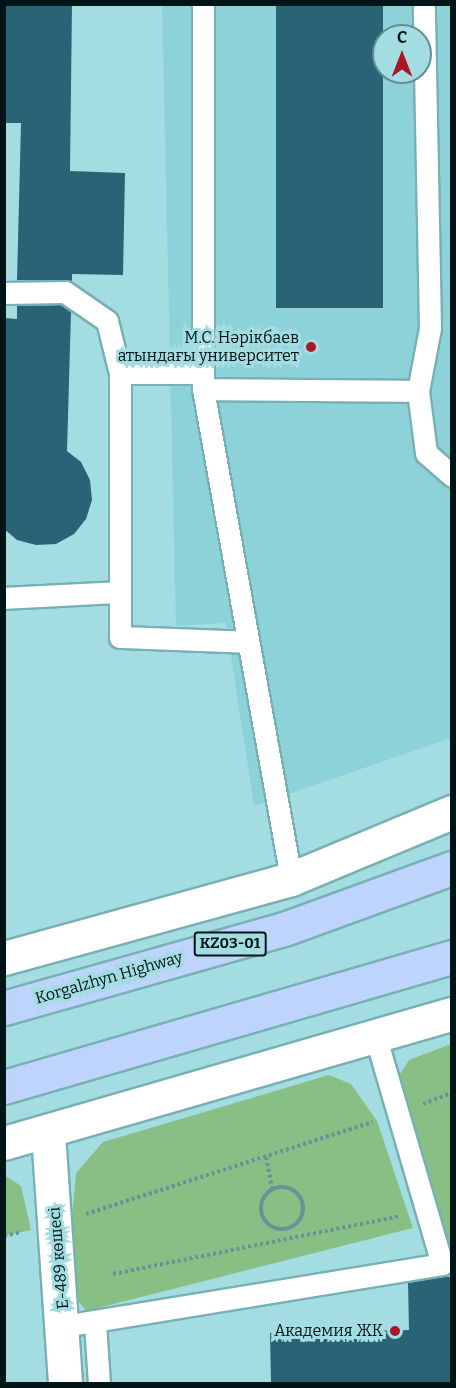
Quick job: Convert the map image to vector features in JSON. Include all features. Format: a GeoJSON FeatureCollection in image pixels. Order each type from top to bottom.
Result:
{"type":"FeatureCollection","features":[{"type":"Feature","properties":{"kind":"main road","name":"Korgalzhyn Highway"},"geometry":{"type":"LineString","coordinates":[[4,1008],[284,929],[452,868]]}},
{"type":"Feature","properties":{"kind":"main road"},"geometry":{"type":"LineString","coordinates":[[4,1087],[452,957]]}},
{"type":"Feature","properties":{"kind":"street"},"geometry":{"type":"LineString","coordinates":[[4,958],[291,879],[452,812]]}},
{"type":"Feature","properties":{"kind":"street"},"geometry":{"type":"LineString","coordinates":[[4,1143],[376,1038],[452,1014]]}},
{"type":"Feature","properties":{"kind":"street","name":"Е-489 көшесі"},"geometry":{"type":"LineString","coordinates":[[48,1132],[56,1224],[80,1324],[65,1383]]}},
{"type":"Feature","properties":{"kind":"lane"},"geometry":{"type":"LineString","coordinates":[[202,4],[202,381],[291,879]]}},
{"type":"Feature","properties":{"kind":"lane"},"geometry":{"type":"LineString","coordinates":[[424,4],[430,328],[418,390],[426,453],[452,476]]}},
{"type":"Feature","properties":{"kind":"lane"},"geometry":{"type":"LineString","coordinates":[[4,292],[65,292],[107,321],[120,373],[120,637],[248,642]]}},
{"type":"Feature","properties":{"kind":"lane"},"geometry":{"type":"LineString","coordinates":[[120,373],[202,381],[418,390]]}},
{"type":"Feature","properties":{"kind":"lane"},"geometry":{"type":"LineString","coordinates":[[4,598],[120,592]]}},
{"type":"Feature","properties":{"kind":"lane"},"geometry":{"type":"LineString","coordinates":[[99,1383],[80,1324],[447,1263],[425,1210],[396,1115],[376,1038]]}},
{"type":"Feature","properties":{"kind":"path"},"geometry":{"type":"LineString","coordinates":[[4,1236],[56,1224],[266,1157],[396,1115],[452,1093]]}},
{"type":"Feature","properties":{"kind":"path"},"geometry":{"type":"LineString","coordinates":[[266,1157],[272,1189]]}},
{"type":"Feature","properties":{"kind":"path"},"geometry":{"type":"LineString","coordinates":[[284,1186],[302,1198],[302,1219],[283,1230],[272,1228],[262,1214],[264,1197],[272,1189],[284,1186]]}},
{"type":"Feature","properties":{"kind":"path"},"geometry":{"type":"LineString","coordinates":[[113,1274],[425,1210]]}},
{"type":"Feature","properties":{"kind":"path"},"geometry":{"type":"LineString","coordinates":[[283,1230],[285,1239]]}},
{"type":"Feature","properties":{"kind":"shaded area","name":"М.С. Нәрікбаев атындағы университет"},"geometry":{"type":"Polygon","coordinates":[[[162,5],[451,5],[451,738],[254,806],[226,623],[176,626],[162,5]]]}},
{"type":"Feature","properties":{"kind":"green space"},"geometry":{"type":"Polygon","coordinates":[[[451,1044],[451,1246],[449,1247],[400,1074],[409,1060],[451,1044]]]}},
{"type":"Feature","properties":{"kind":"green space"},"geometry":{"type":"Polygon","coordinates":[[[329,1075],[351,1084],[377,1121],[413,1228],[86,1311],[77,1299],[72,1219],[76,1173],[103,1142],[329,1075]]]}},
{"type":"Feature","properties":{"kind":"green space"},"geometry":{"type":"Polygon","coordinates":[[[4,1175],[21,1186],[31,1230],[5,1236],[4,1175]]]}},
{"type":"Feature","properties":{"kind":"building"},"geometry":{"type":"Polygon","coordinates":[[[4,4],[72,4],[70,171],[125,173],[123,275],[72,274],[72,281],[17,280],[21,123],[4,123],[4,4]]]}},
{"type":"Feature","properties":{"kind":"building"},"geometry":{"type":"Polygon","coordinates":[[[276,4],[383,4],[383,24],[372,24],[372,84],[383,84],[383,308],[276,308],[276,4]]]}},
{"type":"Feature","properties":{"kind":"building"},"geometry":{"type":"Polygon","coordinates":[[[61,305],[71,312],[67,451],[81,462],[90,480],[92,500],[86,519],[74,534],[56,544],[36,545],[17,540],[4,529],[4,318],[17,319],[17,306],[61,305]]]}},
{"type":"Feature","properties":{"kind":"building","name":"Академия ЖК"},"geometry":{"type":"Polygon","coordinates":[[[452,1277],[452,1383],[271,1383],[270,1333],[409,1330],[408,1283],[452,1277]]]}},
{"type":"Feature","properties":{"kind":"place","name":"М.С. Нәрікбаев атындағы университет"},"geometry":{"type":"Point","coordinates":[311,347]}},
{"type":"Feature","properties":{"kind":"place","name":"Академия ЖК"},"geometry":{"type":"Point","coordinates":[395,1331]}}]}
